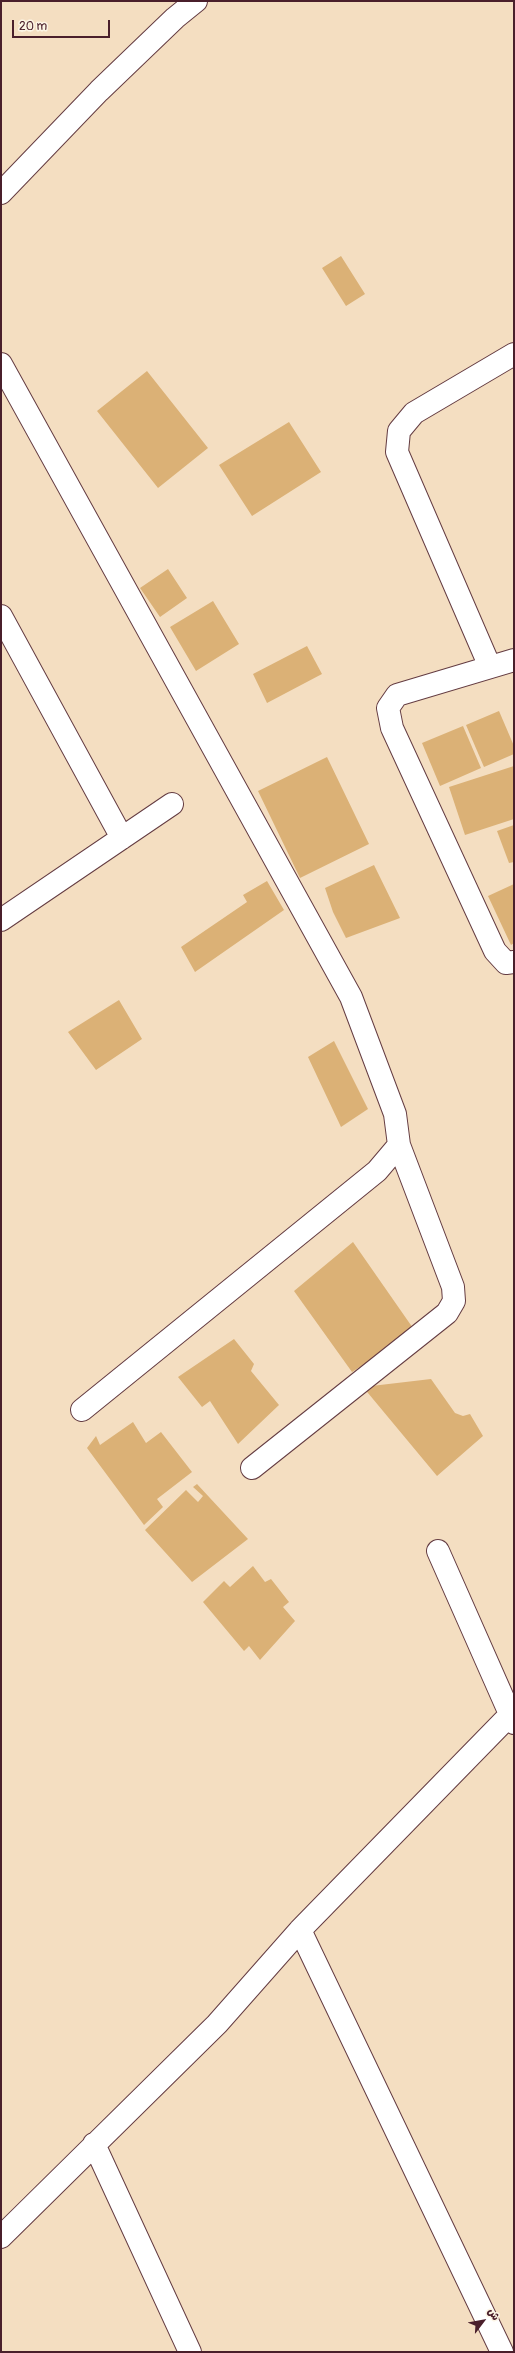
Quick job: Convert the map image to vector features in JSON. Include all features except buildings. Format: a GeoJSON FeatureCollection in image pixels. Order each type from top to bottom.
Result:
{"type":"FeatureCollection","features":[{"type":"Feature","properties":{"kind":"street"},"geometry":{"type":"LineString","coordinates":[[1,193],[99,91],[175,18],[196,1]]}},
{"type":"Feature","properties":{"kind":"street"},"geometry":{"type":"LineString","coordinates":[[490,667],[397,452],[399,431],[414,413],[514,354]]}},
{"type":"Feature","properties":{"kind":"street"},"geometry":{"type":"LineString","coordinates":[[1,364],[351,997],[395,1114],[399,1145],[453,1287],[454,1301],[447,1313],[252,1468]]}},
{"type":"Feature","properties":{"kind":"street"},"geometry":{"type":"LineString","coordinates":[[4,628],[122,838]]}},
{"type":"Feature","properties":{"kind":"street"},"geometry":{"type":"LineString","coordinates":[[514,660],[397,695],[388,708],[392,728],[495,951],[506,963],[514,962]]}},
{"type":"Feature","properties":{"kind":"street"},"geometry":{"type":"LineString","coordinates":[[1,920],[172,804]]}},
{"type":"Feature","properties":{"kind":"street"},"geometry":{"type":"LineString","coordinates":[[82,1410],[377,1170],[399,1145]]}},
{"type":"Feature","properties":{"kind":"street"},"geometry":{"type":"LineString","coordinates":[[1,2237],[217,2024],[300,1930],[512,1719],[438,1551]]}},
{"type":"Feature","properties":{"kind":"street"},"geometry":{"type":"LineString","coordinates":[[300,1930],[502,2352]]}},
{"type":"Feature","properties":{"kind":"street"},"geometry":{"type":"LineString","coordinates":[[94,2144],[190,2352]]}}]}
